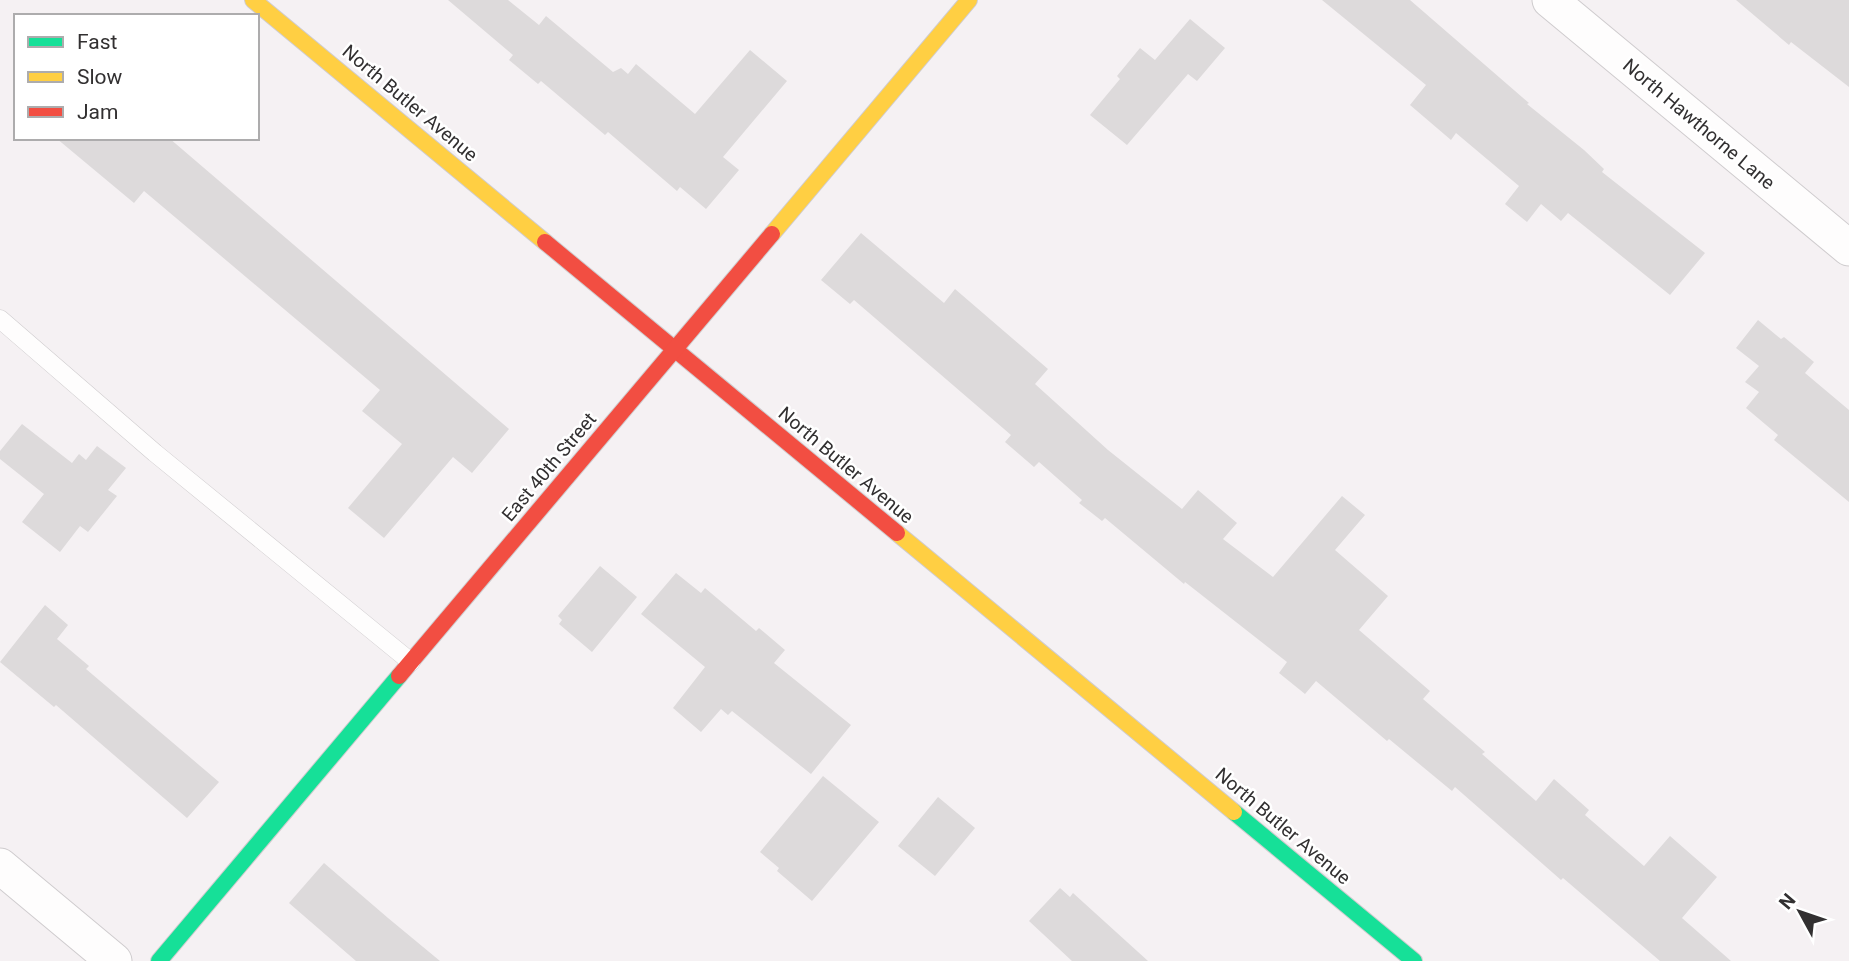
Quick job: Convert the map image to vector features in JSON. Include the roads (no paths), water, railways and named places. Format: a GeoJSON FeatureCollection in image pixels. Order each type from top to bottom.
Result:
{"type":"FeatureCollection","features":[{"type":"Feature","properties":{"kind":"street","name":"North Butler Avenue"},"geometry":{"type":"LineString","coordinates":[[253,0],[1414,961]]}},
{"type":"Feature","properties":{"kind":"street","name":"East 40th Street"},"geometry":{"type":"LineString","coordinates":[[159,961],[969,0]]}},
{"type":"Feature","properties":{"kind":"street","name":"North Hawthorne Lane"},"geometry":{"type":"LineString","coordinates":[[1550,0],[1849,248]]}},
{"type":"Feature","properties":{"kind":"street"},"geometry":{"type":"LineString","coordinates":[[0,866],[114,961]]}},
{"type":"Feature","properties":{"kind":"lane"},"geometry":{"type":"LineString","coordinates":[[0,319],[155,453],[411,662]]}}]}
